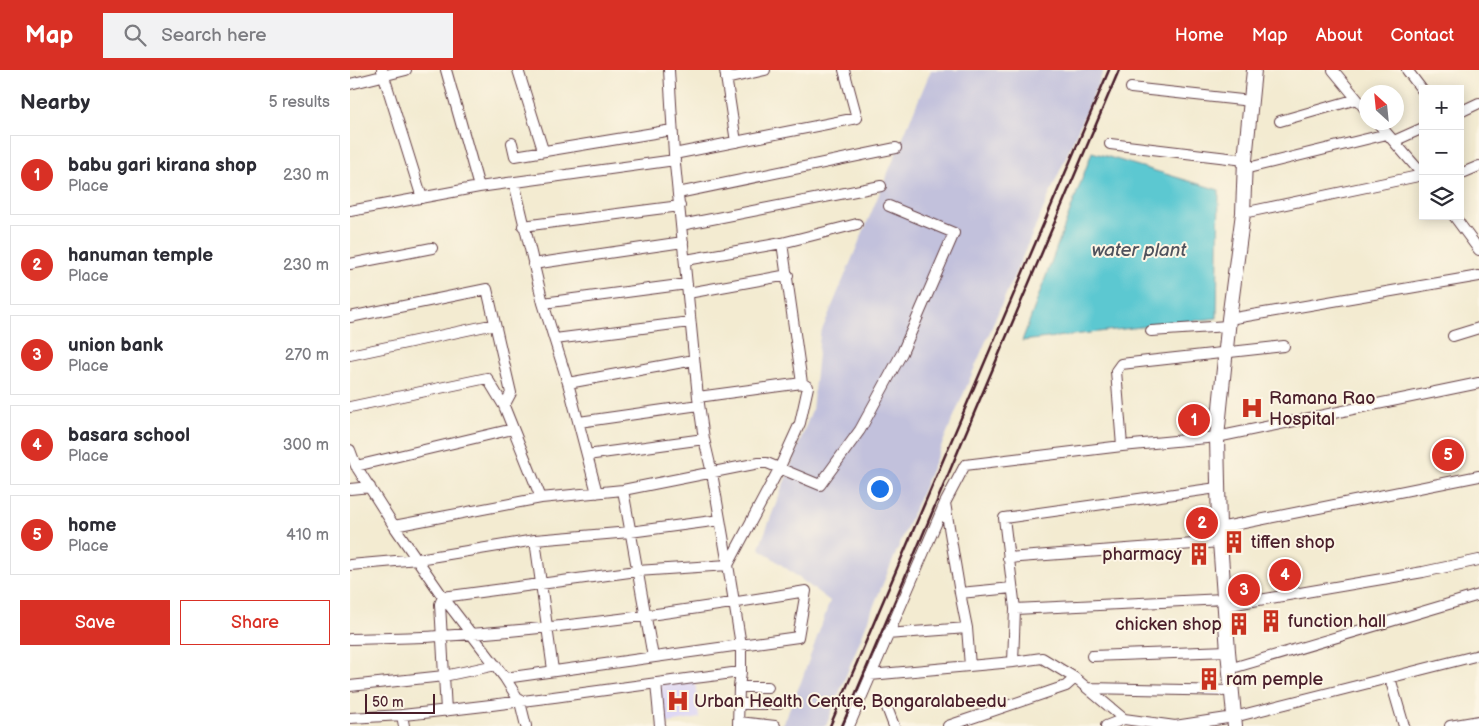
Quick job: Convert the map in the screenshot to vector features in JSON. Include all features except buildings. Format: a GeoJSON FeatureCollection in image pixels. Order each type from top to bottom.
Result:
{"type":"FeatureCollection","features":[{"type":"Feature","properties":{"kind":"main road"},"geometry":{"type":"LineString","coordinates":[[1235,721],[1229,669],[1219,535],[1216,437],[1228,322],[1243,213],[1244,165],[1254,70]]}},
{"type":"Feature","properties":{"kind":"street"},"geometry":{"type":"LineString","coordinates":[[350,84],[382,73],[406,70]]}},
{"type":"Feature","properties":{"kind":"street"},"geometry":{"type":"LineString","coordinates":[[446,70],[479,187]]}},
{"type":"Feature","properties":{"kind":"street"},"geometry":{"type":"LineString","coordinates":[[518,70],[543,150]]}},
{"type":"Feature","properties":{"kind":"street"},"geometry":{"type":"LineString","coordinates":[[669,70],[672,130],[699,401],[704,439],[712,473],[741,645],[738,724],[775,726]]}},
{"type":"Feature","properties":{"kind":"street"},"geometry":{"type":"LineString","coordinates":[[736,142],[726,74],[765,70]]}},
{"type":"Feature","properties":{"kind":"street"},"geometry":{"type":"LineString","coordinates":[[350,211],[479,187],[675,157],[736,142],[857,118],[844,70]]}},
{"type":"Feature","properties":{"kind":"street"},"geometry":{"type":"LineString","coordinates":[[1333,70],[1359,101]]}},
{"type":"Feature","properties":{"kind":"street"},"geometry":{"type":"LineString","coordinates":[[1407,70],[1419,86]]}},
{"type":"Feature","properties":{"kind":"street"},"geometry":{"type":"LineString","coordinates":[[382,73],[422,198]]}},
{"type":"Feature","properties":{"kind":"street"},"geometry":{"type":"LineString","coordinates":[[1131,88],[1251,101]]}},
{"type":"Feature","properties":{"kind":"street"},"geometry":{"type":"LineString","coordinates":[[1280,121],[1357,99]]}},
{"type":"Feature","properties":{"kind":"street"},"geometry":{"type":"LineString","coordinates":[[1464,110],[1479,103]]}},
{"type":"Feature","properties":{"kind":"street"},"geometry":{"type":"LineString","coordinates":[[1110,144],[1244,165],[1391,138],[1419,129]]}},
{"type":"Feature","properties":{"kind":"street"},"geometry":{"type":"LineString","coordinates":[[512,143],[515,156],[672,130]]}},
{"type":"Feature","properties":{"kind":"street"},"geometry":{"type":"LineString","coordinates":[[1384,130],[1419,170]]}},
{"type":"Feature","properties":{"kind":"street"},"geometry":{"type":"LineString","coordinates":[[678,193],[896,148]]}},
{"type":"Feature","properties":{"kind":"street"},"geometry":{"type":"LineString","coordinates":[[1464,172],[1479,166]]}},
{"type":"Feature","properties":{"kind":"street"},"geometry":{"type":"LineString","coordinates":[[1243,213],[1419,176]]}},
{"type":"Feature","properties":{"kind":"street"},"geometry":{"type":"LineString","coordinates":[[514,182],[523,226],[543,303],[568,383],[597,492]]}},
{"type":"Feature","properties":{"kind":"street"},"geometry":{"type":"LineString","coordinates":[[681,225],[881,186]]}},
{"type":"Feature","properties":{"kind":"street"},"geometry":{"type":"LineString","coordinates":[[523,226],[680,206]]}},
{"type":"Feature","properties":{"kind":"street"},"geometry":{"type":"LineString","coordinates":[[394,526],[541,498],[623,490],[759,463],[767,463],[820,484],[860,430],[902,353],[954,233],[889,206]]}},
{"type":"Feature","properties":{"kind":"street"},"geometry":{"type":"LineString","coordinates":[[1457,220],[1479,250]]}},
{"type":"Feature","properties":{"kind":"street"},"geometry":{"type":"LineString","coordinates":[[686,260],[782,242],[857,224]]}},
{"type":"Feature","properties":{"kind":"street"},"geometry":{"type":"LineString","coordinates":[[533,264],[683,242]]}},
{"type":"Feature","properties":{"kind":"street"},"geometry":{"type":"LineString","coordinates":[[782,242],[802,383]]}},
{"type":"Feature","properties":{"kind":"street"},"geometry":{"type":"LineString","coordinates":[[350,264],[432,248]]}},
{"type":"Feature","properties":{"kind":"street"},"geometry":{"type":"LineString","coordinates":[[543,303],[688,288],[788,275]]}},
{"type":"Feature","properties":{"kind":"street"},"geometry":{"type":"LineString","coordinates":[[1151,332],[1228,322],[1479,276]]}},
{"type":"Feature","properties":{"kind":"street"},"geometry":{"type":"LineString","coordinates":[[350,317],[487,289],[511,393],[504,406]]}},
{"type":"Feature","properties":{"kind":"street"},"geometry":{"type":"LineString","coordinates":[[555,339],[690,322]]}},
{"type":"Feature","properties":{"kind":"street"},"geometry":{"type":"LineString","coordinates":[[350,355],[495,324]]}},
{"type":"Feature","properties":{"kind":"street"},"geometry":{"type":"LineString","coordinates":[[1453,336],[1479,328]]}},
{"type":"Feature","properties":{"kind":"street"},"geometry":{"type":"LineString","coordinates":[[1122,446],[1116,371],[1121,364],[1284,346]]}},
{"type":"Feature","properties":{"kind":"street"},"geometry":{"type":"LineString","coordinates":[[568,383],[694,360]]}},
{"type":"Feature","properties":{"kind":"street"},"geometry":{"type":"LineString","coordinates":[[350,406],[487,378],[504,406],[541,498]]}},
{"type":"Feature","properties":{"kind":"street"},"geometry":{"type":"LineString","coordinates":[[579,422],[802,383],[808,387],[800,423],[779,469],[728,565]]}},
{"type":"Feature","properties":{"kind":"street"},"geometry":{"type":"LineString","coordinates":[[849,726],[945,503],[965,465],[1216,437],[1479,383]]}},
{"type":"Feature","properties":{"kind":"street"},"geometry":{"type":"LineString","coordinates":[[356,466],[513,429]]}},
{"type":"Feature","properties":{"kind":"street"},"geometry":{"type":"LineString","coordinates":[[587,455],[704,439]]}},
{"type":"Feature","properties":{"kind":"street"},"geometry":{"type":"LineString","coordinates":[[350,450],[356,466],[394,526],[443,597],[505,678],[520,702],[526,726]]}},
{"type":"Feature","properties":{"kind":"street"},"geometry":{"type":"LineString","coordinates":[[1008,558],[1219,535],[1479,476]]}},
{"type":"Feature","properties":{"kind":"street"},"geometry":{"type":"LineString","coordinates":[[350,490],[370,487]]}},
{"type":"Feature","properties":{"kind":"street"},"geometry":{"type":"LineString","coordinates":[[1013,662],[1014,609],[1004,518],[1217,488]]}},
{"type":"Feature","properties":{"kind":"street"},"geometry":{"type":"LineString","coordinates":[[623,490],[653,657]]}},
{"type":"Feature","properties":{"kind":"street"},"geometry":{"type":"LineString","coordinates":[[945,503],[967,628],[970,666]]}},
{"type":"Feature","properties":{"kind":"street"},"geometry":{"type":"LineString","coordinates":[[350,565],[418,559],[535,540],[630,532],[720,520]]}},
{"type":"Feature","properties":{"kind":"street"},"geometry":{"type":"LineString","coordinates":[[535,540],[553,670]]}},
{"type":"Feature","properties":{"kind":"street"},"geometry":{"type":"LineString","coordinates":[[1014,609],[1224,602],[1423,572],[1479,560]]}},
{"type":"Feature","properties":{"kind":"street"},"geometry":{"type":"LineString","coordinates":[[443,597],[637,571],[728,565]]}},
{"type":"Feature","properties":{"kind":"street"},"geometry":{"type":"LineString","coordinates":[[960,593],[1012,588]]}},
{"type":"Feature","properties":{"kind":"street"},"geometry":{"type":"LineString","coordinates":[[350,639],[441,636],[547,627],[645,616],[806,591],[798,637],[505,678]]}},
{"type":"Feature","properties":{"kind":"street"},"geometry":{"type":"LineString","coordinates":[[1229,669],[1479,595]]}},
{"type":"Feature","properties":{"kind":"street"},"geometry":{"type":"LineString","coordinates":[[443,597],[440,604],[446,710]]}},
{"type":"Feature","properties":{"kind":"street"},"geometry":{"type":"LineString","coordinates":[[887,634],[967,628]]}},
{"type":"Feature","properties":{"kind":"street"},"geometry":{"type":"LineString","coordinates":[[1092,656],[1228,651]]}},
{"type":"Feature","properties":{"kind":"street"},"geometry":{"type":"LineString","coordinates":[[1106,726],[1124,719],[1175,726],[1235,721],[1479,655]]}},
{"type":"Feature","properties":{"kind":"street"},"geometry":{"type":"LineString","coordinates":[[870,675],[1042,658],[1076,678],[1124,719]]}},
{"type":"Feature","properties":{"kind":"street"},"geometry":{"type":"LineString","coordinates":[[350,686],[444,676],[496,665]]}},
{"type":"Feature","properties":{"kind":"street"},"geometry":{"type":"LineString","coordinates":[[350,718],[402,715],[520,702],[741,672]]}},
{"type":"Feature","properties":{"kind":"street"},"geometry":{"type":"LineString","coordinates":[[948,726],[1066,686],[1076,678]]}},
{"type":"Feature","properties":{"kind":"street"},"geometry":{"type":"LineString","coordinates":[[1390,678],[1404,726]]}},
{"type":"Feature","properties":{"kind":"street"},"geometry":{"type":"LineString","coordinates":[[656,683],[660,726]]}},
{"type":"Feature","properties":{"kind":"street"},"geometry":{"type":"LineString","coordinates":[[739,687],[768,687]]}},
{"type":"Feature","properties":{"kind":"street"},"geometry":{"type":"LineString","coordinates":[[1088,688],[1232,691]]}},
{"type":"Feature","properties":{"kind":"street"},"geometry":{"type":"LineString","coordinates":[[739,704],[780,704]]}},
{"type":"Feature","properties":{"kind":"street"},"geometry":{"type":"LineString","coordinates":[[886,705],[894,726]]}},
{"type":"Feature","properties":{"kind":"street"},"geometry":{"type":"LineString","coordinates":[[402,715],[404,726]]}},
{"type":"Feature","properties":{"kind":"street"},"geometry":{"type":"LineString","coordinates":[[1450,726],[1479,721]]}},
{"type":"Feature","properties":{"kind":"shaded area"},"geometry":{"type":"Polygon","coordinates":[[[931,70],[1104,70],[876,600],[826,726],[782,726],[801,682],[830,601],[759,548],[812,410],[820,335],[931,70]]]}},
{"type":"Feature","properties":{"kind":"shaded area","name":"Urban Health Centre, Bongaralabeedu"},"geometry":{"type":"Polygon","coordinates":[[[695,679],[699,718],[662,724],[658,684],[695,679]]]}},
{"type":"Feature","properties":{"kind":"water","name":"water plant"},"geometry":{"type":"Polygon","coordinates":[[[1092,152],[1219,190],[1217,318],[1022,341],[1092,152]]]}},
{"type":"Feature","properties":{"kind":"railway"},"geometry":{"type":"LineString","coordinates":[[830,726],[1109,70]]}},
{"type":"Feature","properties":{"kind":"railway"},"geometry":{"type":"LineString","coordinates":[[842,726],[1119,70]]}},
{"type":"Feature","properties":{"kind":"place","name":"Ramana Rao Hospital"},"geometry":{"type":"Point","coordinates":[1252,408]}},
{"type":"Feature","properties":{"kind":"place","name":"babu gari kirana shop"},"geometry":{"type":"Point","coordinates":[1194,420]}},
{"type":"Feature","properties":{"kind":"place","name":"home"},"geometry":{"type":"Point","coordinates":[1448,455]}},
{"type":"Feature","properties":{"kind":"place","name":"hanuman temple"},"geometry":{"type":"Point","coordinates":[1202,523]}},
{"type":"Feature","properties":{"kind":"place","name":"tiffen shop"},"geometry":{"type":"Point","coordinates":[1234,542]}},
{"type":"Feature","properties":{"kind":"place","name":"pharmacy"},"geometry":{"type":"Point","coordinates":[1199,554]}},
{"type":"Feature","properties":{"kind":"place","name":"basara school"},"geometry":{"type":"Point","coordinates":[1285,575]}},
{"type":"Feature","properties":{"kind":"place","name":"union bank"},"geometry":{"type":"Point","coordinates":[1244,590]}},
{"type":"Feature","properties":{"kind":"place","name":"function hall"},"geometry":{"type":"Point","coordinates":[1271,621]}},
{"type":"Feature","properties":{"kind":"place","name":"chicken shop"},"geometry":{"type":"Point","coordinates":[1239,624]}},
{"type":"Feature","properties":{"kind":"place","name":"ram pemple"},"geometry":{"type":"Point","coordinates":[1209,679]}},
{"type":"Feature","properties":{"kind":"place","name":"Urban Health Centre, Bongaralabeedu"},"geometry":{"type":"Point","coordinates":[678,701]}}]}
